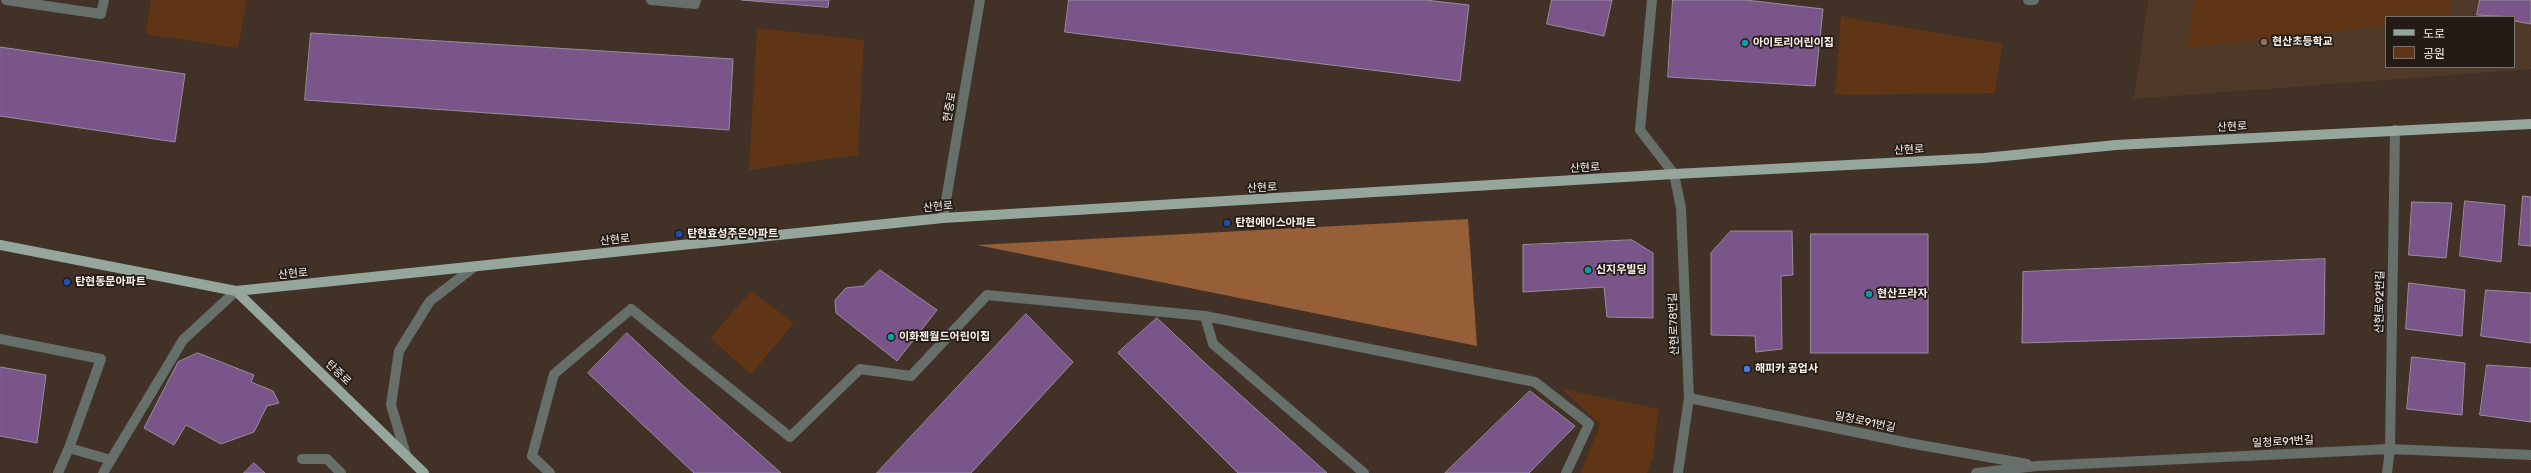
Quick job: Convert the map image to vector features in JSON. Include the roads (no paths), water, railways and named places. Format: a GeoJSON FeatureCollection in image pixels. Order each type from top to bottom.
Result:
{"type":"FeatureCollection","features":[{"type":"Feature","properties":{"kind":"main road","name":"산현로"},"geometry":{"type":"LineString","coordinates":[[0,245],[236,291],[474,268],[944,218],[1674,174],[1984,158],[2116,145],[2531,124]]}},
{"type":"Feature","properties":{"kind":"main road","name":"탄중로"},"geometry":{"type":"LineString","coordinates":[[236,291],[424,473]]}},
{"type":"Feature","properties":{"kind":"street"},"geometry":{"type":"LineString","coordinates":[[6,0],[101,14],[104,0]]}},
{"type":"Feature","properties":{"kind":"street"},"geometry":{"type":"LineString","coordinates":[[651,0],[695,4],[696,0]]}},
{"type":"Feature","properties":{"kind":"street","name":"현중로"},"geometry":{"type":"LineString","coordinates":[[944,218],[980,0]]}},
{"type":"Feature","properties":{"kind":"street"},"geometry":{"type":"LineString","coordinates":[[1652,0],[1640,130],[1674,174]]}},
{"type":"Feature","properties":{"kind":"street"},"geometry":{"type":"LineString","coordinates":[[2028,0],[2034,0]]}},
{"type":"Feature","properties":{"kind":"street","name":"산현로92번길"},"geometry":{"type":"LineString","coordinates":[[2388,473],[2390,449],[2395,130]]}},
{"type":"Feature","properties":{"kind":"street","name":"산현로78번길"},"geometry":{"type":"LineString","coordinates":[[1674,174],[1681,208],[1689,398],[1678,473]]}},
{"type":"Feature","properties":{"kind":"street"},"geometry":{"type":"LineString","coordinates":[[406,455],[391,405],[400,350],[430,301],[474,268]]}},
{"type":"Feature","properties":{"kind":"street"},"geometry":{"type":"LineString","coordinates":[[103,473],[183,340],[236,291]]}},
{"type":"Feature","properties":{"kind":"street"},"geometry":{"type":"LineString","coordinates":[[550,473],[532,456],[554,374],[631,309],[790,437],[860,369],[911,376],[987,295],[1205,316],[1536,382],[1589,424],[1566,473]]}},
{"type":"Feature","properties":{"kind":"street"},"geometry":{"type":"LineString","coordinates":[[1205,316],[1214,344],[1364,473]]}},
{"type":"Feature","properties":{"kind":"street"},"geometry":{"type":"LineString","coordinates":[[0,339],[101,360],[69,448],[58,473]]}},
{"type":"Feature","properties":{"kind":"street","name":"일청로91번길"},"geometry":{"type":"LineString","coordinates":[[1689,398],[1909,443],[2037,466]]}},
{"type":"Feature","properties":{"kind":"street"},"geometry":{"type":"LineString","coordinates":[[69,448],[111,460]]}},
{"type":"Feature","properties":{"kind":"street","name":"일청로91번길"},"geometry":{"type":"LineString","coordinates":[[1976,473],[2037,466],[2390,449],[2531,455]]}},
{"type":"Feature","properties":{"kind":"street"},"geometry":{"type":"LineString","coordinates":[[302,459],[327,459],[341,473]]}},
{"type":"Feature","properties":{"kind":"place","name":"현산초등학교"},"geometry":{"type":"Point","coordinates":[2264,42]}},
{"type":"Feature","properties":{"kind":"place","name":"아이토리어린이집"},"geometry":{"type":"Point","coordinates":[1745,43]}},
{"type":"Feature","properties":{"kind":"place","name":"탄현에이스아파트"},"geometry":{"type":"Point","coordinates":[1227,223]}},
{"type":"Feature","properties":{"kind":"place","name":"탄현효성주은아파트"},"geometry":{"type":"Point","coordinates":[679,234]}},
{"type":"Feature","properties":{"kind":"place","name":"신지우빌딩"},"geometry":{"type":"Point","coordinates":[1588,270]}},
{"type":"Feature","properties":{"kind":"place","name":"탄현동문아파트"},"geometry":{"type":"Point","coordinates":[67,282]}},
{"type":"Feature","properties":{"kind":"place","name":"현산프라자"},"geometry":{"type":"Point","coordinates":[1869,294]}},
{"type":"Feature","properties":{"kind":"place","name":"이화젠월드어린이집"},"geometry":{"type":"Point","coordinates":[891,337]}},
{"type":"Feature","properties":{"kind":"place","name":"해피카 공업사"},"geometry":{"type":"Point","coordinates":[1747,369]}}]}
